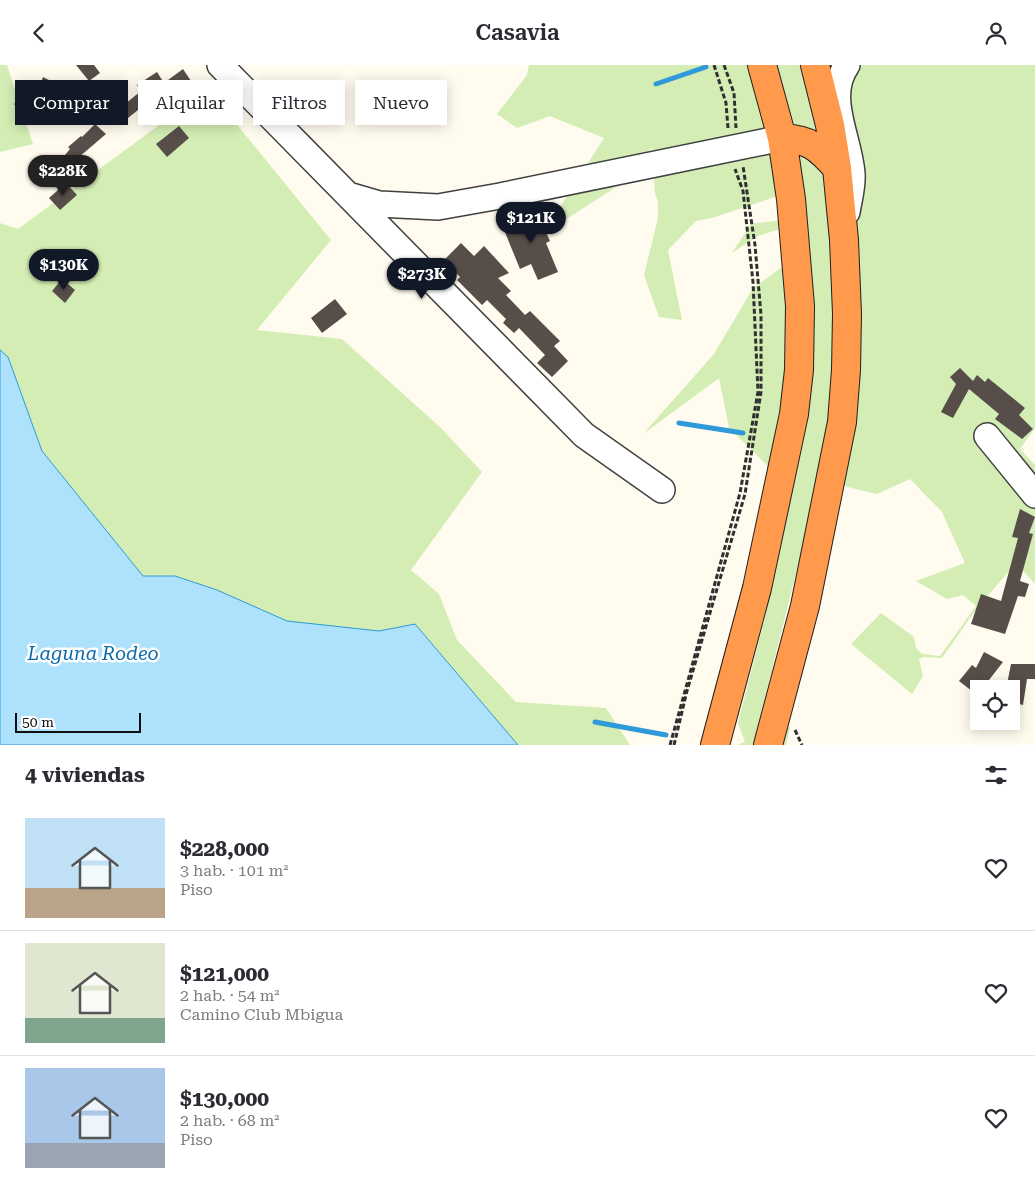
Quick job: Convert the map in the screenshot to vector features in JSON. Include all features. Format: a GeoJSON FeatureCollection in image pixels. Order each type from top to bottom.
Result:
{"type":"FeatureCollection","features":[{"type":"Feature","properties":{"kind":"highway"},"geometry":{"type":"LineString","coordinates":[[715,745],[757,588],[794,414],[799,370],[800,306],[797,250],[782,138],[762,65]]}},
{"type":"Feature","properties":{"kind":"highway"},"geometry":{"type":"LineString","coordinates":[[768,745],[805,606],[842,422],[847,314],[844,240],[837,168],[830,125],[815,65]]}},
{"type":"Feature","properties":{"kind":"highway"},"geometry":{"type":"LineString","coordinates":[[782,138],[798,139],[817,146],[837,168]]}},
{"type":"Feature","properties":{"kind":"highway"},"geometry":{"type":"LineString","coordinates":[[725,709],[730,733],[736,745]]}},
{"type":"Feature","properties":{"kind":"street"},"geometry":{"type":"LineString","coordinates":[[220,65],[584,435],[662,489]]}},
{"type":"Feature","properties":{"kind":"street"},"geometry":{"type":"LineString","coordinates":[[844,240],[852,175],[836,92],[847,65]]}},
{"type":"Feature","properties":{"kind":"street"},"geometry":{"type":"LineString","coordinates":[[346,194],[379,203],[438,207],[782,138]]}},
{"type":"Feature","properties":{"kind":"street"},"geometry":{"type":"LineString","coordinates":[[987,437],[1035,495]]}},
{"type":"Feature","properties":{"kind":"path"},"geometry":{"type":"LineString","coordinates":[[672,745],[740,493],[758,393],[753,282],[743,191],[733,149],[726,103],[714,65]]}},
{"type":"Feature","properties":{"kind":"path"},"geometry":{"type":"LineString","coordinates":[[672,745],[744,496],[761,392],[761,315],[755,245],[746,177],[733,149],[734,93],[724,65]]}},
{"type":"Feature","properties":{"kind":"path"},"geometry":{"type":"LineString","coordinates":[[792,721],[802,745]]}},
{"type":"Feature","properties":{"kind":"green space"},"geometry":{"type":"Polygon","coordinates":[[[0,65],[7,65],[15,89],[15,125],[27,125],[33,144],[0,152],[0,65]]]}},
{"type":"Feature","properties":{"kind":"green space"},"geometry":{"type":"Polygon","coordinates":[[[529,65],[1035,65],[1035,428],[1020,449],[1035,465],[1035,475],[1024,489],[1035,486],[1035,584],[1016,563],[977,608],[942,658],[924,657],[919,659],[923,676],[912,694],[851,644],[881,613],[914,637],[916,648],[922,654],[940,656],[976,606],[963,595],[947,599],[916,581],[965,563],[942,512],[910,479],[877,494],[819,480],[755,738],[790,727],[786,745],[737,745],[745,742],[738,723],[766,613],[769,467],[729,428],[719,378],[643,434],[714,354],[753,288],[795,258],[786,227],[758,236],[732,253],[751,224],[796,218],[781,195],[712,218],[696,221],[668,250],[682,320],[659,317],[644,275],[658,218],[652,148],[613,189],[543,234],[604,138],[550,116],[517,128],[497,114],[527,75],[529,65]]]}},
{"type":"Feature","properties":{"kind":"green space"},"geometry":{"type":"Polygon","coordinates":[[[159,125],[237,125],[331,240],[257,330],[342,339],[441,428],[482,472],[411,570],[439,594],[457,640],[516,702],[606,708],[630,745],[0,745],[0,223],[18,229],[159,125]]]}},
{"type":"Feature","properties":{"kind":"water","name":"Laguna Rodeo"},"geometry":{"type":"Polygon","coordinates":[[[0,350],[8,357],[42,451],[143,576],[175,576],[217,590],[287,621],[379,631],[415,624],[518,745],[0,745],[0,350]]]}},
{"type":"Feature","properties":{"kind":"building"},"geometry":{"type":"Polygon","coordinates":[[[76,65],[94,65],[100,73],[88,80],[76,65]]]}},
{"type":"Feature","properties":{"kind":"building"},"geometry":{"type":"Polygon","coordinates":[[[183,69],[190,80],[168,80],[183,69]]]}},
{"type":"Feature","properties":{"kind":"building"},"geometry":{"type":"Polygon","coordinates":[[[157,72],[162,80],[145,80],[157,72]]]}},
{"type":"Feature","properties":{"kind":"building"},"geometry":{"type":"Polygon","coordinates":[[[138,93],[138,110],[128,118],[128,102],[138,93]]]}},
{"type":"Feature","properties":{"kind":"building"},"geometry":{"type":"Polygon","coordinates":[[[94,125],[106,134],[72,163],[65,155],[70,149],[68,147],[94,125]]]}},
{"type":"Feature","properties":{"kind":"building"},"geometry":{"type":"Polygon","coordinates":[[[179,126],[189,138],[167,157],[156,144],[179,126]]]}},
{"type":"Feature","properties":{"kind":"building"},"geometry":{"type":"Polygon","coordinates":[[[66,183],[77,195],[60,210],[49,198],[66,183]]]}},
{"type":"Feature","properties":{"kind":"building"},"geometry":{"type":"Polygon","coordinates":[[[536,210],[550,241],[546,243],[558,272],[538,280],[531,264],[520,269],[502,225],[536,210]]]}},
{"type":"Feature","properties":{"kind":"building"},"geometry":{"type":"Polygon","coordinates":[[[461,243],[474,256],[484,246],[509,273],[498,278],[511,291],[506,295],[525,315],[530,311],[560,341],[554,346],[568,361],[552,377],[537,363],[545,355],[519,328],[514,333],[503,323],[506,319],[487,300],[482,305],[457,280],[460,277],[444,260],[461,243]]]}},
{"type":"Feature","properties":{"kind":"building"},"geometry":{"type":"Polygon","coordinates":[[[62,279],[75,290],[65,303],[52,291],[62,279]]]}},
{"type":"Feature","properties":{"kind":"building"},"geometry":{"type":"Polygon","coordinates":[[[335,299],[347,314],[322,333],[311,318],[335,299]]]}},
{"type":"Feature","properties":{"kind":"building"},"geometry":{"type":"Polygon","coordinates":[[[960,368],[973,381],[977,375],[985,382],[988,378],[1025,408],[1019,415],[1033,429],[1022,439],[995,419],[999,414],[969,389],[953,418],[941,412],[956,384],[950,377],[960,368]]]}},
{"type":"Feature","properties":{"kind":"building"},"geometry":{"type":"Polygon","coordinates":[[[1020,509],[1035,517],[1029,533],[1033,534],[1020,581],[1029,584],[1025,597],[1018,596],[1005,634],[971,624],[981,594],[1001,601],[1018,538],[1012,537],[1020,509]]]}},
{"type":"Feature","properties":{"kind":"building"},"geometry":{"type":"Polygon","coordinates":[[[984,652],[1003,662],[989,680],[970,680],[970,690],[959,681],[972,665],[976,668],[984,652]]]}},
{"type":"Feature","properties":{"kind":"building"},"geometry":{"type":"Polygon","coordinates":[[[1011,664],[1035,664],[1035,679],[1027,679],[1023,705],[1020,704],[1020,680],[1008,680],[1011,664]]]}},
{"type":"Feature","properties":{"kind":"waterway"},"geometry":{"type":"LineString","coordinates":[[656,84],[706,67]]}},
{"type":"Feature","properties":{"kind":"waterway"},"geometry":{"type":"LineString","coordinates":[[679,423],[743,433]]}},
{"type":"Feature","properties":{"kind":"waterway"},"geometry":{"type":"LineString","coordinates":[[595,722],[666,735]]}}]}
